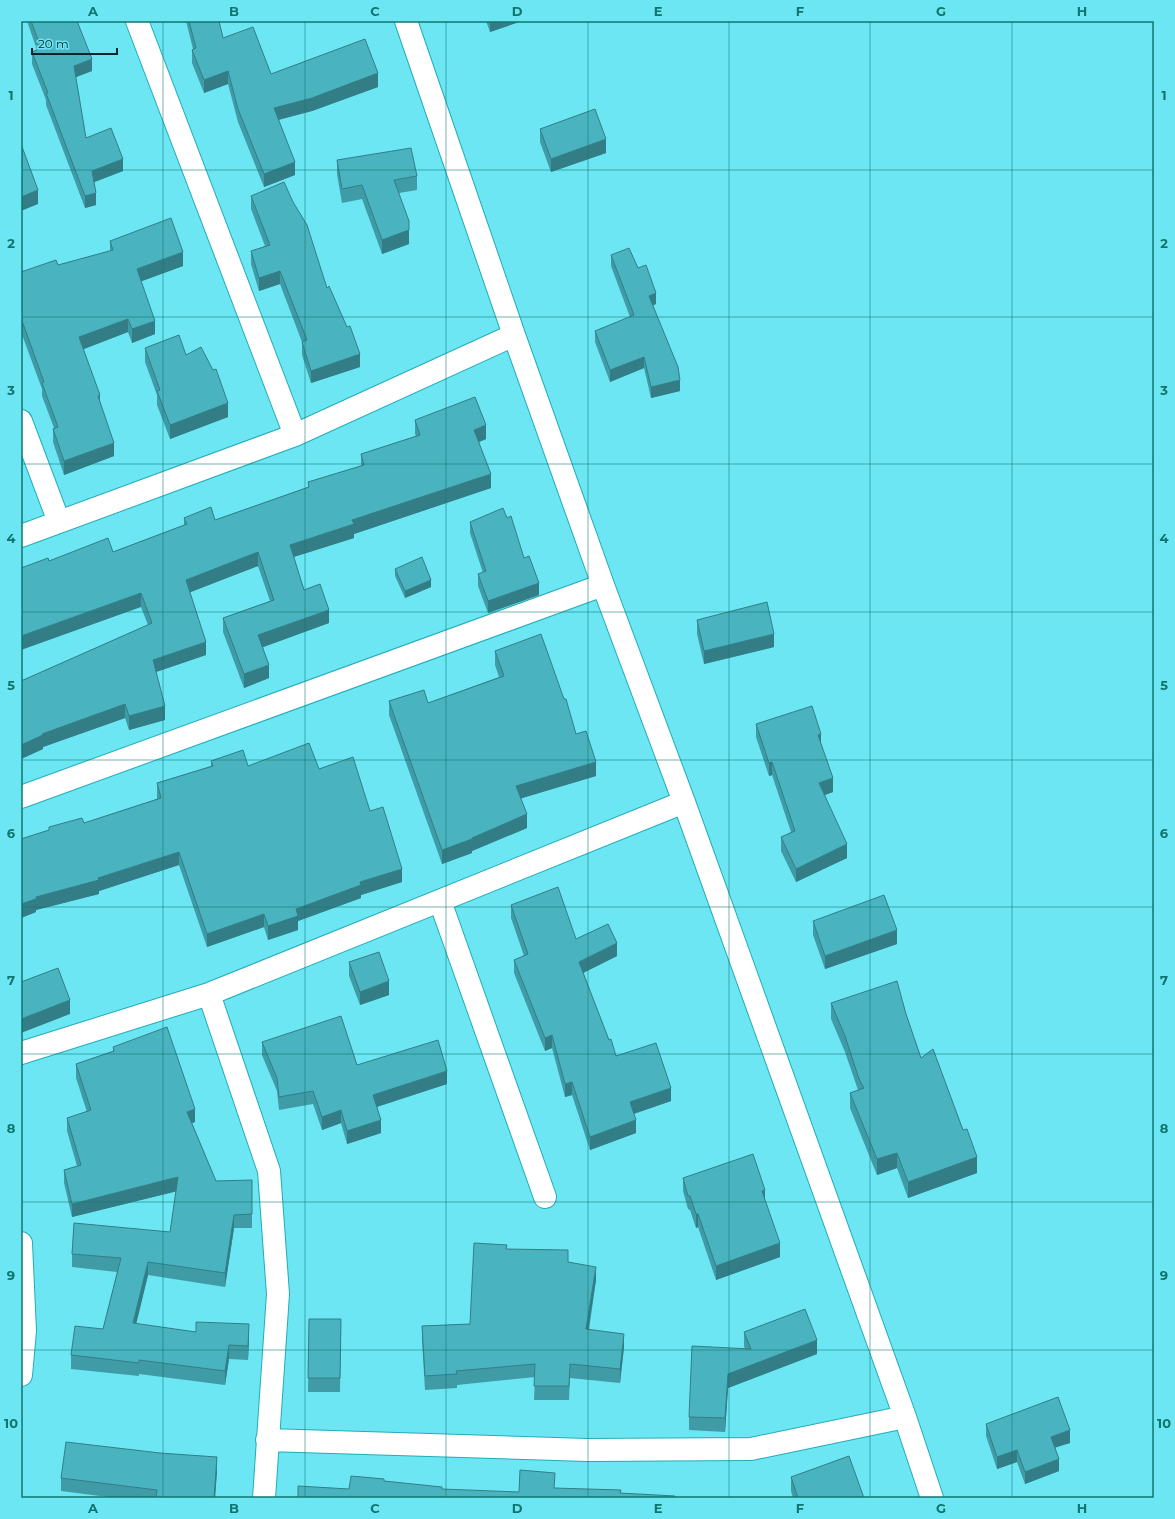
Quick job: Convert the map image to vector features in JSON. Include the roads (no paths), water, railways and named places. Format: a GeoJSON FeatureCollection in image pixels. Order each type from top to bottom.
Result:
{"type":"FeatureCollection","features":[{"type":"Feature","properties":{"kind":"street"},"geometry":{"type":"LineString","coordinates":[[137,21],[295,435]]}},
{"type":"Feature","properties":{"kind":"street"},"geometry":{"type":"LineString","coordinates":[[406,21],[514,335],[603,585],[684,802],[905,1417],[932,1498]]}},
{"type":"Feature","properties":{"kind":"street"},"geometry":{"type":"LineString","coordinates":[[21,536],[295,435],[514,335]]}},
{"type":"Feature","properties":{"kind":"street"},"geometry":{"type":"LineString","coordinates":[[21,421],[59,522]]}},
{"type":"Feature","properties":{"kind":"street"},"geometry":{"type":"LineString","coordinates":[[21,797],[603,585]]}},
{"type":"Feature","properties":{"kind":"street"},"geometry":{"type":"LineString","coordinates":[[21,1053],[209,994],[684,802]]}},
{"type":"Feature","properties":{"kind":"street"},"geometry":{"type":"LineString","coordinates":[[440,901],[545,1197]]}},
{"type":"Feature","properties":{"kind":"street"},"geometry":{"type":"LineString","coordinates":[[209,994],[269,1171],[278,1294],[264,1498]]}},
{"type":"Feature","properties":{"kind":"street"},"geometry":{"type":"LineString","coordinates":[[21,1243],[24,1331],[21,1376]]}},
{"type":"Feature","properties":{"kind":"street"},"geometry":{"type":"LineString","coordinates":[[268,1440],[587,1450],[751,1449],[905,1417]]}}]}
